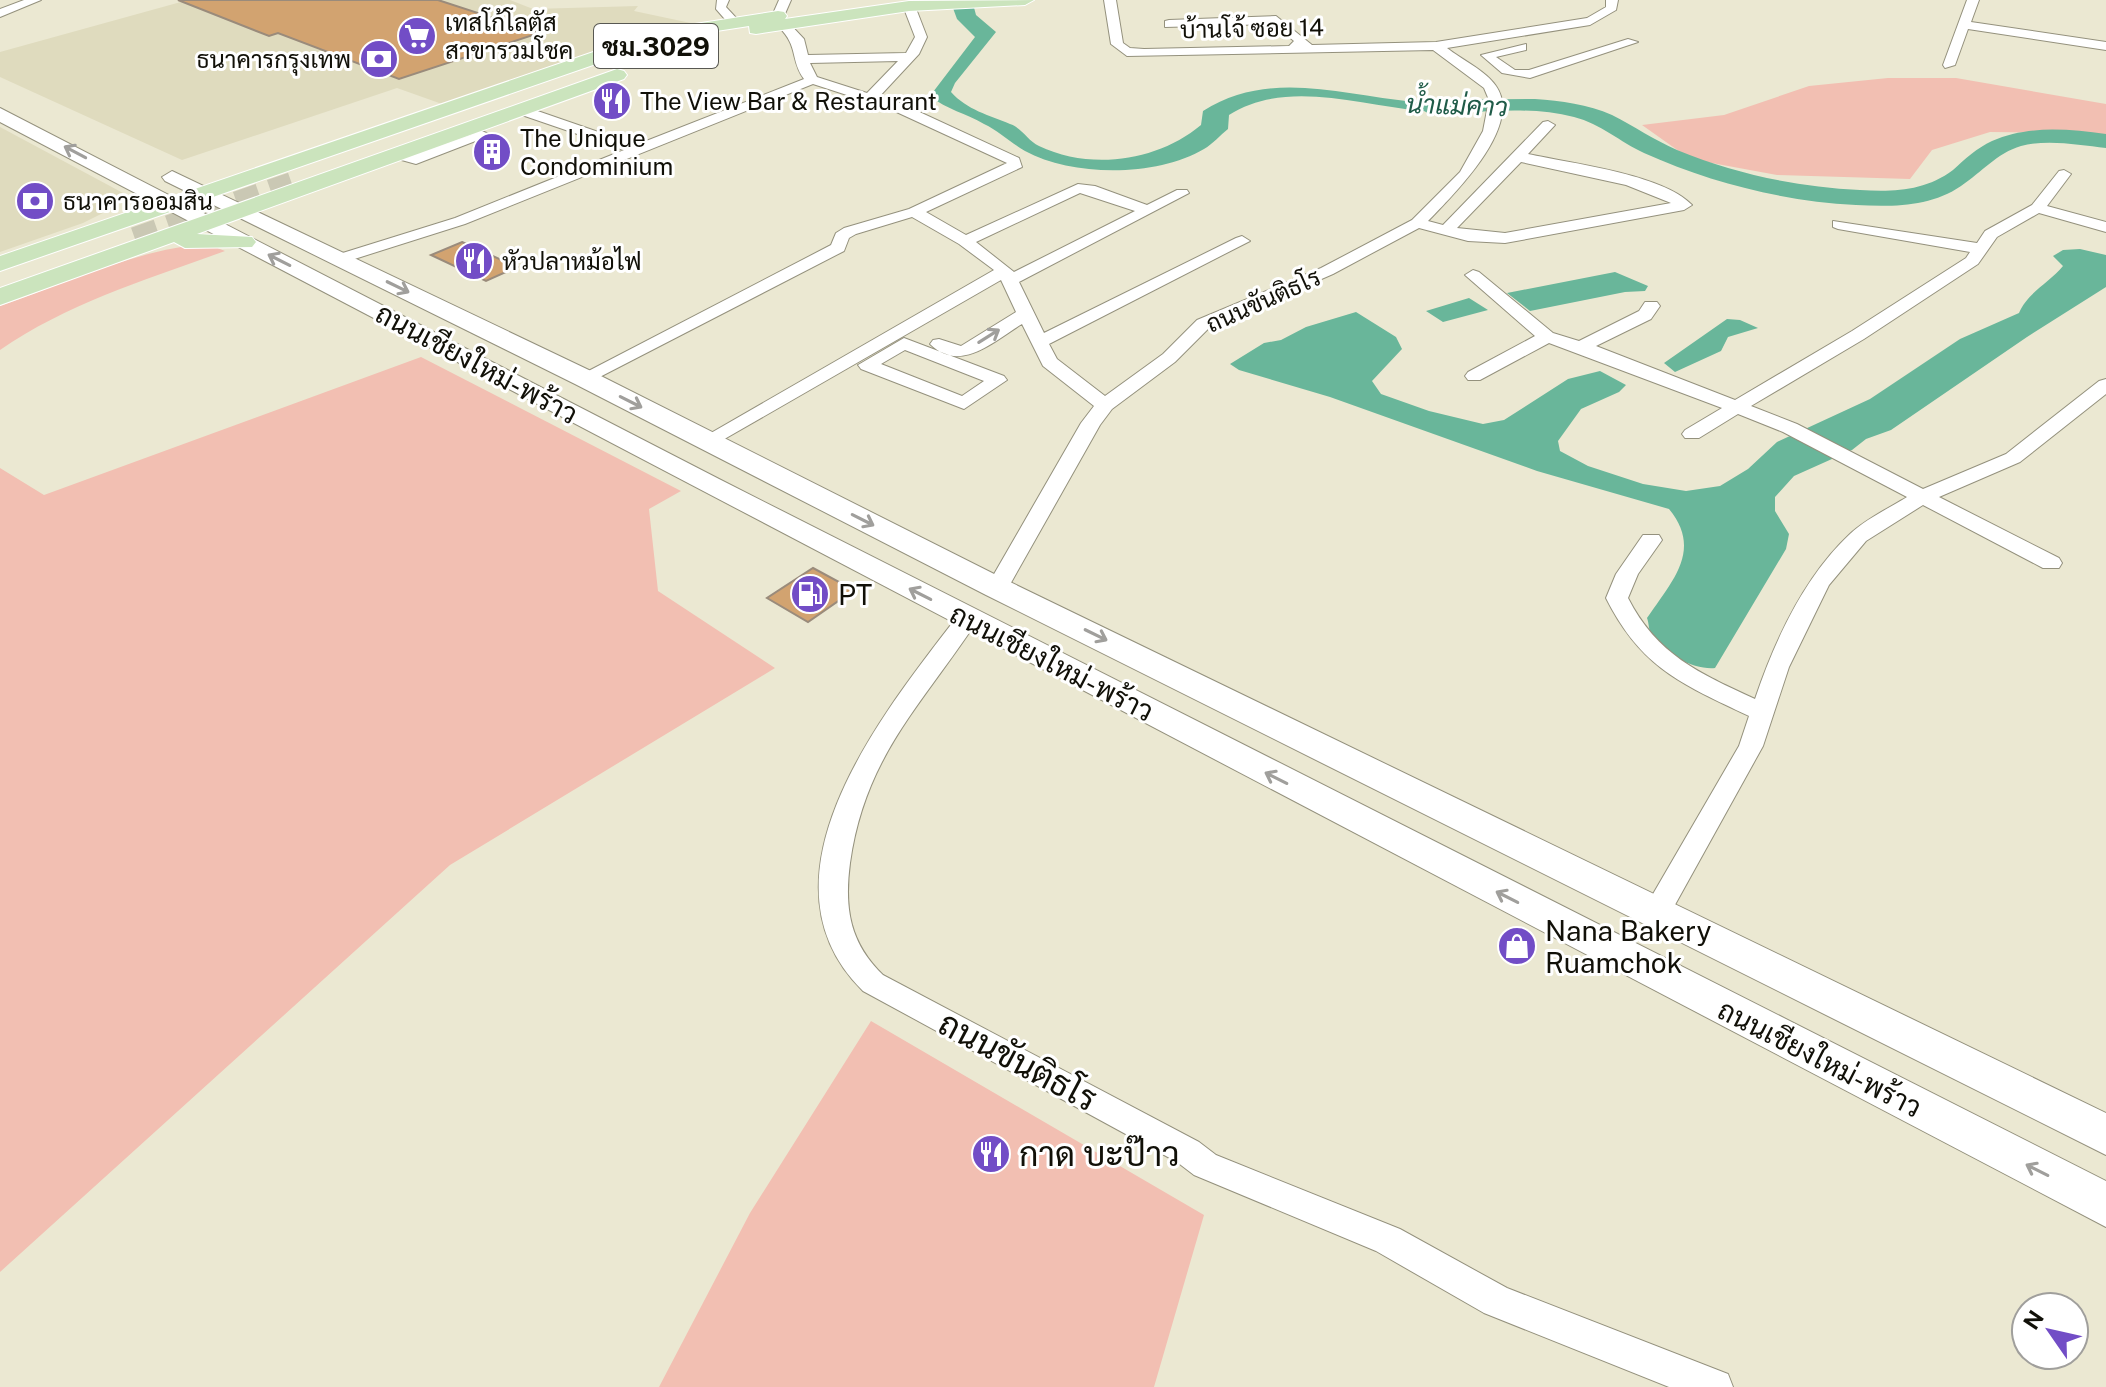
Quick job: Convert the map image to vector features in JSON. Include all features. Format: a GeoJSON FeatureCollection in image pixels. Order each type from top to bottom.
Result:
{"type":"FeatureCollection","features":[{"type":"Feature","properties":{"kind":"main road","name":"ชม.3029"},"geometry":{"type":"LineString","coordinates":[[288,179],[612,59],[694,35],[779,17],[904,3],[1025,0]]}},
{"type":"Feature","properties":{"kind":"main road"},"geometry":{"type":"LineString","coordinates":[[0,264],[209,223],[241,211],[288,179],[612,52],[734,22],[779,17]]}},
{"type":"Feature","properties":{"kind":"main road"},"geometry":{"type":"LineString","coordinates":[[679,54],[779,17]]}},
{"type":"Feature","properties":{"kind":"main road"},"geometry":{"type":"LineString","coordinates":[[0,297],[126,237],[173,204],[203,193],[288,179],[394,156],[642,67]]}},
{"type":"Feature","properties":{"kind":"main road","name":"ถนนเชียงใหม่-พร้าว"},"geometry":{"type":"LineString","coordinates":[[0,114],[146,176],[174,178],[584,378],[997,588],[2106,1135]]}},
{"type":"Feature","properties":{"kind":"main road"},"geometry":{"type":"LineString","coordinates":[[0,286],[126,237],[141,203],[146,176]]}},
{"type":"Feature","properties":{"kind":"main road","name":"ถนนเชียงใหม่-พร้าว"},"geometry":{"type":"LineString","coordinates":[[146,176],[173,204],[244,242],[2106,1205]]}},
{"type":"Feature","properties":{"kind":"main road"},"geometry":{"type":"LineString","coordinates":[[174,178],[288,179]]}},
{"type":"Feature","properties":{"kind":"main road"},"geometry":{"type":"LineString","coordinates":[[277,229],[285,206],[288,179]]}},
{"type":"Feature","properties":{"kind":"main road"},"geometry":{"type":"LineString","coordinates":[[0,276],[126,237],[244,242]]}},
{"type":"Feature","properties":{"kind":"main road"},"geometry":{"type":"LineString","coordinates":[[968,618],[997,588]]}},
{"type":"Feature","properties":{"kind":"street"},"geometry":{"type":"LineString","coordinates":[[0,13],[35,0]]}},
{"type":"Feature","properties":{"kind":"street"},"geometry":{"type":"LineString","coordinates":[[723,0],[720,7],[734,22]]}},
{"type":"Feature","properties":{"kind":"street","name":"บ้านโจ้ ซอย 14"},"geometry":{"type":"LineString","coordinates":[[1110,0],[1120,50],[1144,53],[1436,46],[1590,21]]}},
{"type":"Feature","properties":{"kind":"street"},"geometry":{"type":"LineString","coordinates":[[1612,0],[1609,13],[1590,21],[1585,34],[1487,55],[1514,76],[1530,74],[1632,42]]}},
{"type":"Feature","properties":{"kind":"street"},"geometry":{"type":"LineString","coordinates":[[1949,65],[1973,0]]}},
{"type":"Feature","properties":{"kind":"street"},"geometry":{"type":"LineString","coordinates":[[870,98],[909,57],[921,37],[904,3]]}},
{"type":"Feature","properties":{"kind":"street"},"geometry":{"type":"LineString","coordinates":[[584,378],[838,248],[842,236],[850,231],[914,212],[1015,167],[1014,161],[908,111],[812,80],[806,74],[798,39],[779,17]]}},
{"type":"Feature","properties":{"kind":"street"},"geometry":{"type":"LineString","coordinates":[[1169,24],[1276,20],[1306,45],[1234,47],[1236,51]]}},
{"type":"Feature","properties":{"kind":"street"},"geometry":{"type":"LineString","coordinates":[[1965,25],[2106,46]]}},
{"type":"Feature","properties":{"kind":"street"},"geometry":{"type":"LineString","coordinates":[[1578,42],[1599,53]]}},
{"type":"Feature","properties":{"kind":"street","name":"ถนนขันติธโร"},"geometry":{"type":"LineString","coordinates":[[997,588],[1091,423],[1105,405],[1169,358],[1203,324],[1327,271],[1417,223],[1466,174],[1490,131],[1495,107],[1490,86],[1436,46]]}},
{"type":"Feature","properties":{"kind":"street"},"geometry":{"type":"LineString","coordinates":[[805,59],[909,57]]}},
{"type":"Feature","properties":{"kind":"street"},"geometry":{"type":"LineString","coordinates":[[339,259],[460,221],[812,80]]}},
{"type":"Feature","properties":{"kind":"street"},"geometry":{"type":"LineString","coordinates":[[521,110],[636,150]]}},
{"type":"Feature","properties":{"kind":"street"},"geometry":{"type":"LineString","coordinates":[[1446,231],[1548,125]]}},
{"type":"Feature","properties":{"kind":"street"},"geometry":{"type":"LineString","coordinates":[[1417,223],[1468,236],[1505,238],[1684,205],[1678,198],[1632,183],[1519,157]]}},
{"type":"Feature","properties":{"kind":"street"},"geometry":{"type":"LineString","coordinates":[[1692,434],[1858,335],[1972,261],[1991,234],[2037,208],[2064,174]]}},
{"type":"Feature","properties":{"kind":"street"},"geometry":{"type":"LineString","coordinates":[[965,241],[1078,188],[1090,189],[1147,210]]}},
{"type":"Feature","properties":{"kind":"street"},"geometry":{"type":"LineString","coordinates":[[707,441],[900,329],[1182,193]]}},
{"type":"Feature","properties":{"kind":"street"},"geometry":{"type":"LineString","coordinates":[[2037,208],[2106,227]]}},
{"type":"Feature","properties":{"kind":"street"},"geometry":{"type":"LineString","coordinates":[[914,212],[965,241],[1008,276],[1049,362],[1059,373],[1105,405]]}},
{"type":"Feature","properties":{"kind":"street"},"geometry":{"type":"LineString","coordinates":[[1838,224],[1983,249]]}},
{"type":"Feature","properties":{"kind":"street"},"geometry":{"type":"LineString","coordinates":[[1039,342],[1242,241]]}},
{"type":"Feature","properties":{"kind":"street"},"geometry":{"type":"LineString","coordinates":[[1473,275],[1547,337],[1736,405],[1790,428],[2051,563]]}},
{"type":"Feature","properties":{"kind":"street"},"geometry":{"type":"LineString","coordinates":[[1581,347],[1645,315],[1651,306]]}},
{"type":"Feature","properties":{"kind":"street"},"geometry":{"type":"LineString","coordinates":[[900,329],[962,353],[1026,314]]}},
{"type":"Feature","properties":{"kind":"street"},"geometry":{"type":"LineString","coordinates":[[1474,376],[1547,337]]}},
{"type":"Feature","properties":{"kind":"street"},"geometry":{"type":"LineString","coordinates":[[849,358],[964,403],[998,380],[904,343],[867,365]]}},
{"type":"Feature","properties":{"kind":"street"},"geometry":{"type":"LineString","coordinates":[[1656,913],[1751,746],[1777,667],[1819,583],[1859,537],[1921,497],[2013,458],[2106,385]]}},
{"type":"Feature","properties":{"kind":"street"},"geometry":{"type":"LineString","coordinates":[[1651,540],[1627,574],[1617,598],[1626,620],[1650,650],[1672,668],[1762,712]]}},
{"type":"Feature","properties":{"kind":"street","name":"ถนนขันติธโร"},"geometry":{"type":"LineString","coordinates":[[968,618],[877,742],[854,785],[837,837],[833,890],[840,934],[850,960],[873,983],[1188,1152],[1205,1165],[1388,1240],[1496,1301],[1715,1387]]}},
{"type":"Feature","properties":{"kind":"shaded area"},"geometry":{"type":"Polygon","coordinates":[[[188,0],[510,0],[533,9],[638,6],[634,11],[700,25],[631,41],[442,104],[397,88],[182,160],[0,77],[0,52],[188,0]]]}},
{"type":"Feature","properties":{"kind":"shaded area"},"geometry":{"type":"Polygon","coordinates":[[[1888,78],[1956,78],[2106,104],[2106,139],[2073,133],[1990,132],[1932,150],[1910,179],[1777,175],[1690,159],[1642,125],[1724,115],[1809,86],[1888,78]]]}},
{"type":"Feature","properties":{"kind":"shaded area"},"geometry":{"type":"Polygon","coordinates":[[[0,127],[123,193],[115,207],[83,223],[0,252],[0,127]]]}},
{"type":"Feature","properties":{"kind":"shaded area"},"geometry":{"type":"Polygon","coordinates":[[[207,244],[225,251],[81,305],[0,350],[0,306],[155,252],[207,244]]]}},
{"type":"Feature","properties":{"kind":"shaded area"},"geometry":{"type":"Polygon","coordinates":[[[421,357],[681,491],[649,509],[658,591],[775,668],[450,865],[0,1272],[0,468],[44,495],[421,357]]]}},
{"type":"Feature","properties":{"kind":"shaded area"},"geometry":{"type":"Polygon","coordinates":[[[871,1021],[1204,1215],[1154,1387],[659,1387],[750,1213],[871,1021]]]}},
{"type":"Feature","properties":{"kind":"water"},"geometry":{"type":"Polygon","coordinates":[[[950,0],[972,0],[976,15],[996,32],[951,92],[971,108],[1014,126],[1039,146],[1059,154],[1102,160],[1145,154],[1184,137],[1201,125],[1203,111],[1228,98],[1280,88],[1306,88],[1414,102],[1482,102],[1483,112],[1421,111],[1323,97],[1274,98],[1251,104],[1229,115],[1228,129],[1207,147],[1185,158],[1139,169],[1067,166],[1025,151],[977,120],[930,96],[975,37],[957,19],[950,0]]]}},
{"type":"Feature","properties":{"kind":"water"},"geometry":{"type":"Polygon","coordinates":[[[2080,249],[2106,255],[2106,287],[1891,430],[1866,439],[1852,450],[1794,476],[1775,497],[1775,511],[1789,534],[1786,549],[1715,668],[1698,667],[1680,660],[1657,644],[1650,633],[1647,618],[1674,578],[1684,552],[1679,524],[1669,509],[1537,471],[1330,397],[1239,370],[1230,364],[1264,343],[1281,340],[1306,327],[1356,312],[1396,337],[1402,349],[1372,381],[1381,394],[1429,411],[1483,424],[1504,420],[1568,379],[1600,371],[1626,385],[1619,392],[1581,409],[1558,441],[1560,451],[1588,466],[1643,484],[1686,491],[1720,486],[1748,469],[1777,442],[1870,399],[1960,339],[2019,313],[2027,300],[2063,266],[2053,256],[2063,250],[2080,249]]]}},
{"type":"Feature","properties":{"kind":"water"},"geometry":{"type":"Polygon","coordinates":[[[1615,272],[1648,286],[1645,291],[1625,292],[1530,311],[1507,293],[1615,272]]]}},
{"type":"Feature","properties":{"kind":"water"},"geometry":{"type":"Polygon","coordinates":[[[1469,298],[1488,310],[1443,322],[1426,311],[1469,298]]]}},
{"type":"Feature","properties":{"kind":"water"},"geometry":{"type":"Polygon","coordinates":[[[1727,319],[1740,320],[1758,328],[1728,337],[1721,351],[1675,372],[1664,363],[1727,319]]]}},
{"type":"Feature","properties":{"kind":"building","name":"เทสโก้โลตัส สาขารวมโชค"},"geometry":{"type":"Polygon","coordinates":[[[178,0],[438,0],[539,33],[399,79],[278,33],[269,36],[178,0]]]}},
{"type":"Feature","properties":{"kind":"building","name":"หัวปลาหม้อไฟ"},"geometry":{"type":"Polygon","coordinates":[[[462,242],[517,267],[486,281],[431,255],[462,242]]]}},
{"type":"Feature","properties":{"kind":"building","name":"PT"},"geometry":{"type":"Polygon","coordinates":[[[813,568],[854,590],[808,622],[767,598],[813,568]]]}},
{"type":"Feature","properties":{"kind":"waterway","name":"น้ำแม่คาว"},"geometry":{"type":"LineString","coordinates":[[1429,107],[1535,105],[1577,111],[1604,120],[1650,147],[1716,172],[1785,190],[1856,198],[1897,198],[1934,191],[1954,180],[1997,147],[2027,138],[2058,136],[2106,141]]}},
{"type":"Feature","properties":{"kind":"tunnel"},"geometry":{"type":"LineString","coordinates":[[135,239],[292,184]]}},
{"type":"Feature","properties":{"kind":"place","name":"เทสโก้โลตัส สาขารวมโชค"},"geometry":{"type":"Point","coordinates":[417,36]}},
{"type":"Feature","properties":{"kind":"place","name":"ธนาคารกรุงเทพ"},"geometry":{"type":"Point","coordinates":[379,59]}},
{"type":"Feature","properties":{"kind":"place","name":"The View Bar & Restaurant"},"geometry":{"type":"Point","coordinates":[612,101]}},
{"type":"Feature","properties":{"kind":"place","name":"The Unique Condominium"},"geometry":{"type":"Point","coordinates":[492,152]}},
{"type":"Feature","properties":{"kind":"place","name":"ธนาคารออมสิน"},"geometry":{"type":"Point","coordinates":[35,201]}},
{"type":"Feature","properties":{"kind":"place","name":"หัวปลาหม้อไฟ"},"geometry":{"type":"Point","coordinates":[474,261]}},
{"type":"Feature","properties":{"kind":"place","name":"PT"},"geometry":{"type":"Point","coordinates":[810,594]}},
{"type":"Feature","properties":{"kind":"place","name":"Nana Bakery Ruamchok"},"geometry":{"type":"Point","coordinates":[1517,946]}},
{"type":"Feature","properties":{"kind":"place","name":"กาด บะป๊าว"},"geometry":{"type":"Point","coordinates":[991,1154]}}]}
